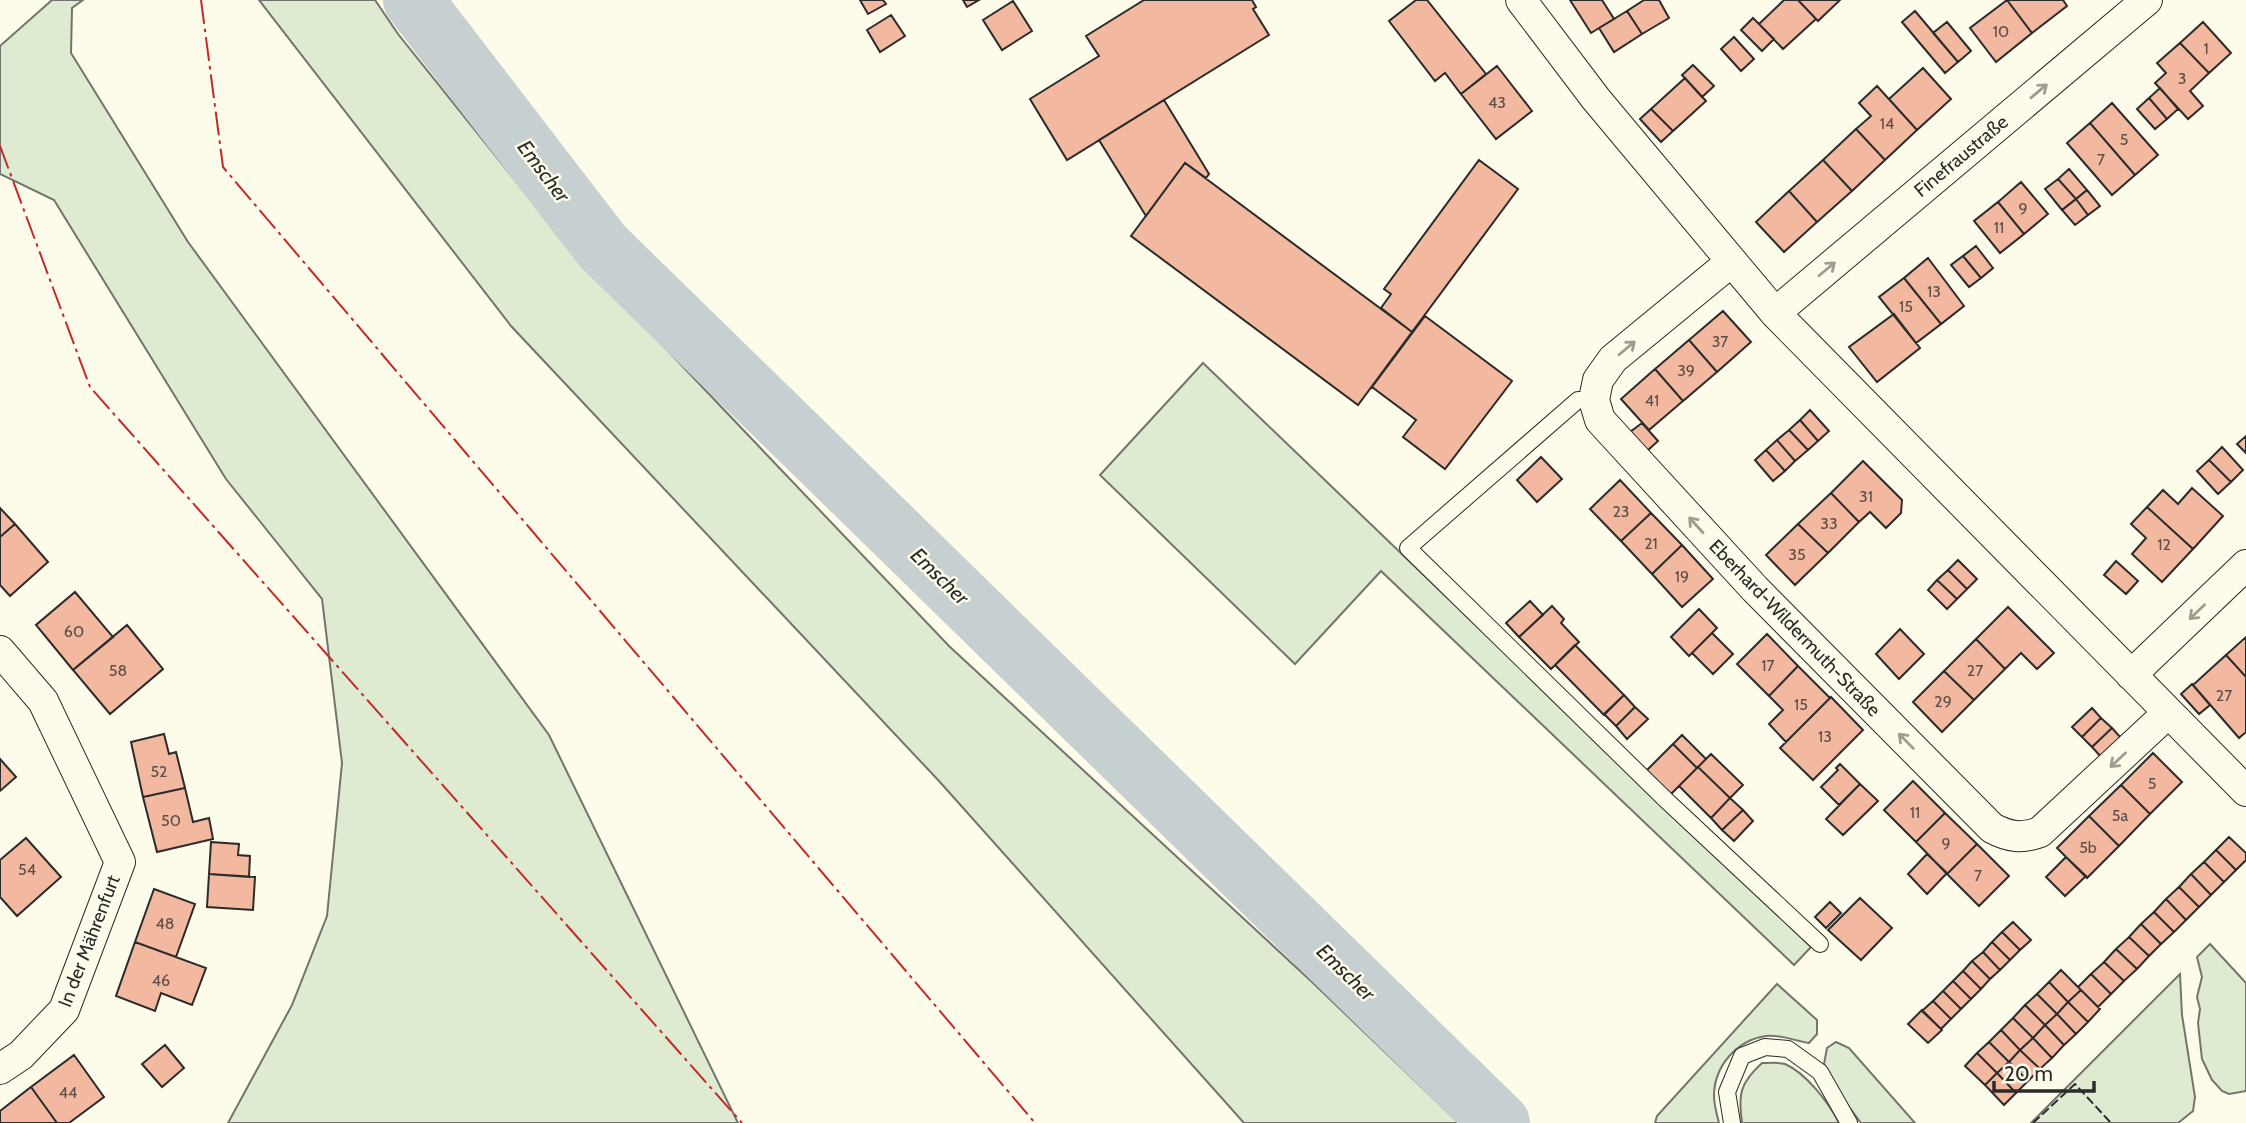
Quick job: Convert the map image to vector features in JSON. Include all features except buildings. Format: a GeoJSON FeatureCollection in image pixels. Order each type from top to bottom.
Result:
{"type":"FeatureCollection","features":[{"type":"Feature","properties":{"kind":"street"},"geometry":{"type":"LineString","coordinates":[[1521,0],[1596,99],[1775,313],[2246,791]]}},
{"type":"Feature","properties":{"kind":"street","name":"Finefraustraße"},"geometry":{"type":"LineString","coordinates":[[1775,313],[2147,0]]}},
{"type":"Feature","properties":{"kind":"street"},"geometry":{"type":"LineString","coordinates":[[1594,400],[1598,380],[1613,359],[1731,262]]}},
{"type":"Feature","properties":{"kind":"street","name":"Eberhard-Wildermuth-Straße"},"geometry":{"type":"LineString","coordinates":[[1594,400],[1600,420],[1746,580],[1992,828],[2004,835],[2029,837],[2040,832],[2168,713]]}},
{"type":"Feature","properties":{"kind":"street"},"geometry":{"type":"LineString","coordinates":[[2132,675],[2246,565]]}},
{"type":"Feature","properties":{"kind":"street","name":"In der Mährenfurt"},"geometry":{"type":"LineString","coordinates":[[0,651],[43,701],[120,862],[64,1010],[22,1055],[0,1069]]}},
{"type":"Feature","properties":{"kind":"lane"},"geometry":{"type":"LineString","coordinates":[[1594,400],[1578,400],[1408,548],[1666,800],[1820,944]]}},
{"type":"Feature","properties":{"kind":"lane"},"geometry":{"type":"LineString","coordinates":[[1732,1123],[1727,1092],[1742,1056],[1765,1046],[1788,1049],[1820,1072],[1849,1123]]}},
{"type":"Feature","properties":{"kind":"green space"},"geometry":{"type":"Polygon","coordinates":[[[52,0],[83,0],[72,8],[71,53],[188,242],[549,735],[738,1123],[228,1123],[292,1005],[327,916],[342,763],[322,599],[226,479],[54,200],[0,174],[0,46],[52,0]]]}},
{"type":"Feature","properties":{"kind":"green space"},"geometry":{"type":"Polygon","coordinates":[[[259,0],[375,0],[398,34],[566,244],[949,646],[1312,982],[1459,1123],[1244,1123],[939,781],[511,326],[259,0]]]}},
{"type":"Feature","properties":{"kind":"green space"},"geometry":{"type":"Polygon","coordinates":[[[1203,363],[1811,947],[1794,965],[1381,571],[1295,664],[1100,475],[1203,363]]]}},
{"type":"Feature","properties":{"kind":"green space"},"geometry":{"type":"Polygon","coordinates":[[[2210,944],[2246,983],[2246,1091],[2229,1094],[2222,1091],[2212,1080],[2202,1059],[2197,997],[2202,977],[2197,957],[2210,944]]]}},
{"type":"Feature","properties":{"kind":"green space"},"geometry":{"type":"Polygon","coordinates":[[[2180,974],[2182,1015],[2195,1097],[2193,1111],[2178,1123],[2031,1123],[2180,974]]]}},
{"type":"Feature","properties":{"kind":"green space"},"geometry":{"type":"Polygon","coordinates":[[[1777,984],[1817,1020],[1817,1034],[1809,1043],[1782,1037],[1755,1038],[1729,1056],[1715,1085],[1714,1099],[1719,1123],[1655,1123],[1657,1116],[1777,984]]]}},
{"type":"Feature","properties":{"kind":"green space"},"geometry":{"type":"Polygon","coordinates":[[[1836,1042],[1849,1048],[1915,1123],[1861,1123],[1838,1092],[1824,1064],[1827,1048],[1836,1042]]]}},
{"type":"Feature","properties":{"kind":"green space"},"geometry":{"type":"Polygon","coordinates":[[[1762,1063],[1785,1064],[1801,1074],[1823,1098],[1839,1123],[1742,1123],[1742,1090],[1749,1077],[1762,1063]]]}},
{"type":"Feature","properties":{"kind":"waterway","name":"Emscher"},"geometry":{"type":"LineString","coordinates":[[413,0],[602,246],[1500,1123]]}},
{"type":"Feature","properties":{"kind":"fence"},"geometry":{"type":"LineString","coordinates":[[2033,1123],[2075,1084],[2111,1123]]}},
{"type":"Feature","properties":{"kind":"power"},"geometry":{"type":"LineString","coordinates":[[201,0],[223,167],[1035,1123]]}},
{"type":"Feature","properties":{"kind":"power"},"geometry":{"type":"LineString","coordinates":[[0,146],[90,387],[742,1123]]}}]}
